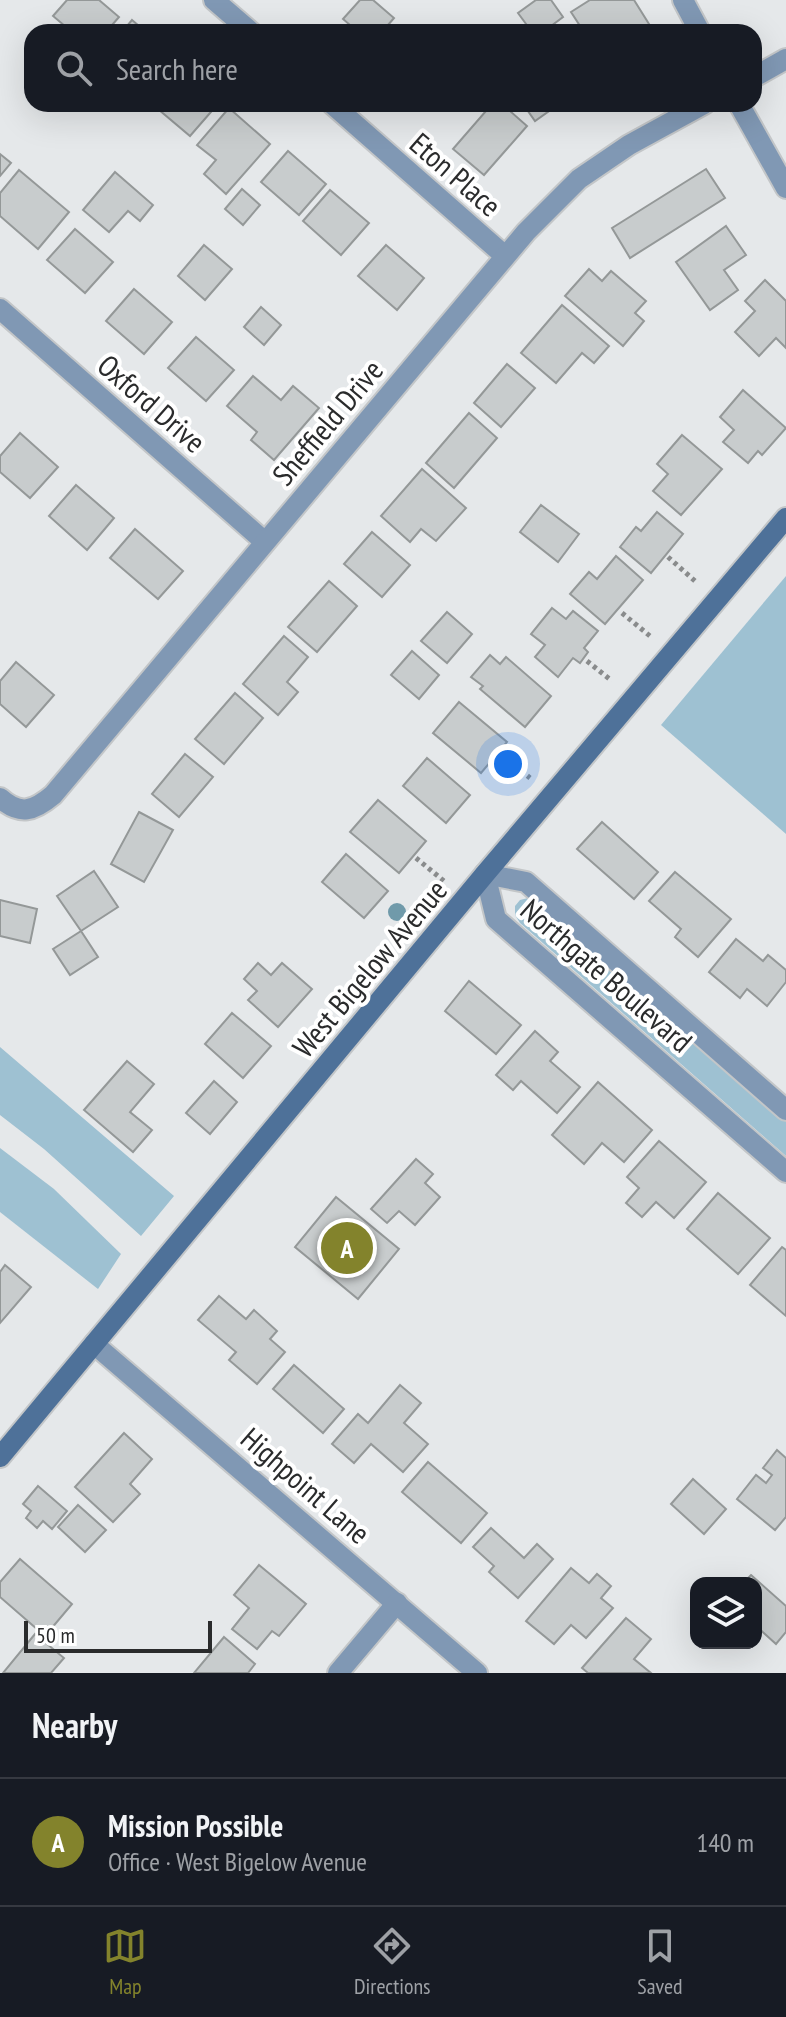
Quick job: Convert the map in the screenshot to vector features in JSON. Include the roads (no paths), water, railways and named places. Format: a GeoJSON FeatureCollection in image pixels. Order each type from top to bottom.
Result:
{"type":"FeatureCollection","features":[{"type":"Feature","properties":{"kind":"main road","name":"West Bigelow Avenue"},"geometry":{"type":"LineString","coordinates":[[0,1457],[786,518]]}},
{"type":"Feature","properties":{"kind":"street"},"geometry":{"type":"LineString","coordinates":[[214,0],[242,24]]}},
{"type":"Feature","properties":{"kind":"street"},"geometry":{"type":"LineString","coordinates":[[683,0],[696,24]]}},
{"type":"Feature","properties":{"kind":"street"},"geometry":{"type":"LineString","coordinates":[[762,72],[786,59]]}},
{"type":"Feature","properties":{"kind":"street","name":"Eton Place"},"geometry":{"type":"LineString","coordinates":[[341,112],[505,256]]}},
{"type":"Feature","properties":{"kind":"street","name":"Sheffield Drive"},"geometry":{"type":"LineString","coordinates":[[0,798],[18,810],[26,811],[40,806],[53,795],[505,256],[579,179],[642,137],[689,112]]}},
{"type":"Feature","properties":{"kind":"street"},"geometry":{"type":"LineString","coordinates":[[743,112],[786,188]]}},
{"type":"Feature","properties":{"kind":"street","name":"Oxford Drive"},"geometry":{"type":"LineString","coordinates":[[0,309],[265,542]]}},
{"type":"Feature","properties":{"kind":"street","name":"Northgate Boulevard"},"geometry":{"type":"LineString","coordinates":[[786,1110],[526,882],[485,874],[496,919],[786,1172]]}},
{"type":"Feature","properties":{"kind":"street","name":"Highpoint Lane"},"geometry":{"type":"LineString","coordinates":[[94,1344],[477,1673]]}},
{"type":"Feature","properties":{"kind":"street"},"geometry":{"type":"LineString","coordinates":[[338,1673],[397,1603]]}},
{"type":"Feature","properties":{"kind":"place","name":"Mission Possible"},"geometry":{"type":"Point","coordinates":[347,1248]}}]}
